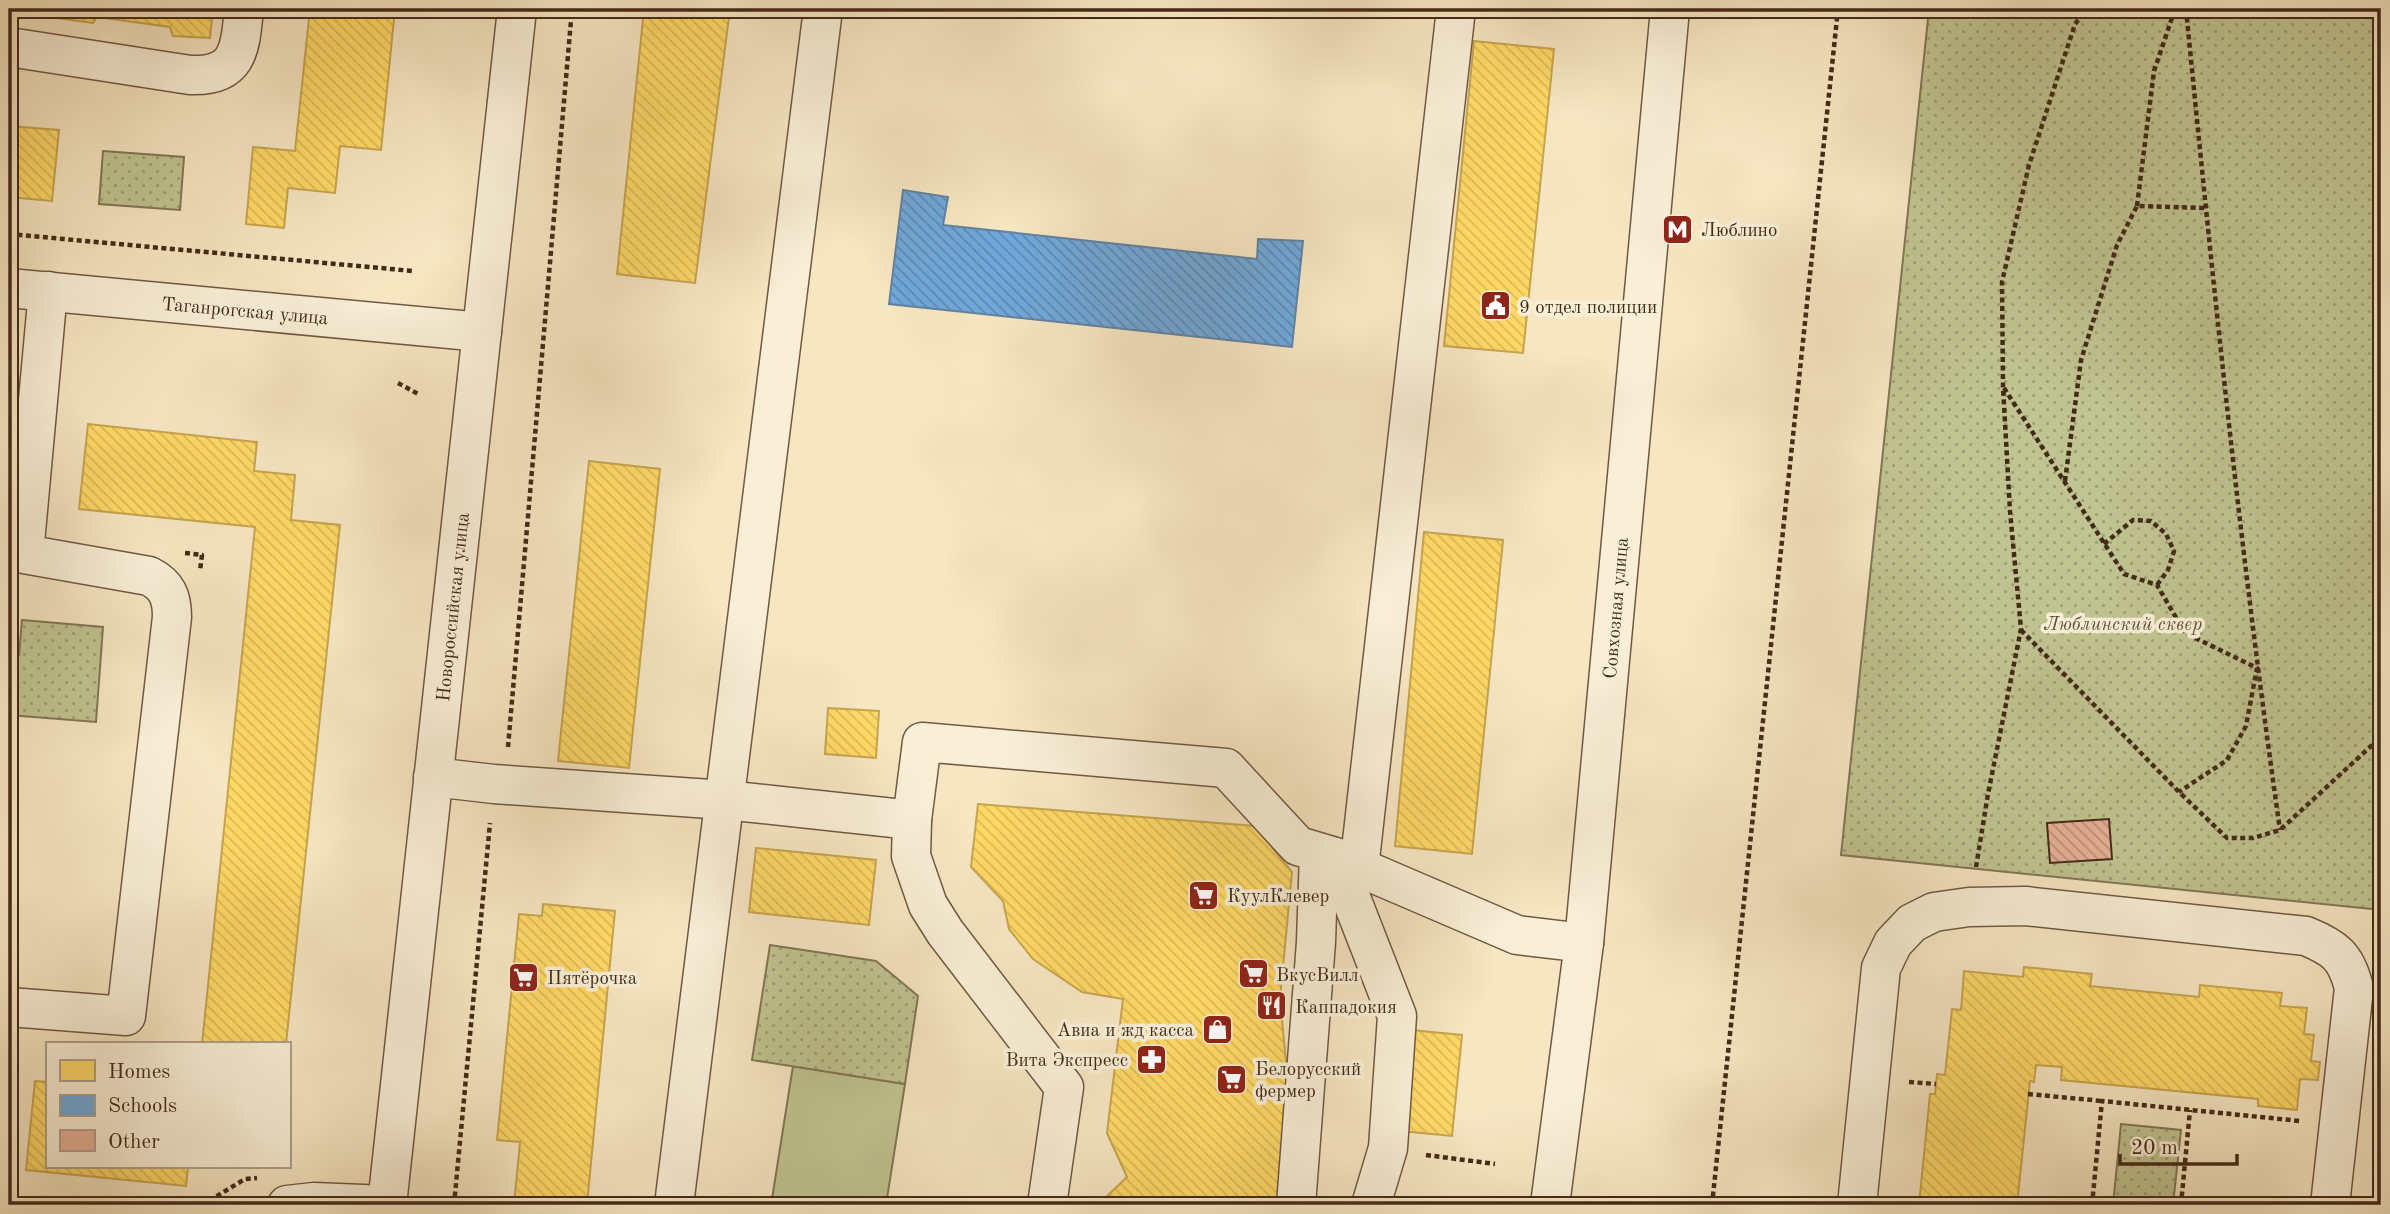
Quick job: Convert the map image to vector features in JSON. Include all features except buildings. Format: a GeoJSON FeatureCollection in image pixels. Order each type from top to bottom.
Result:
{"type":"FeatureCollection","features":[{"type":"Feature","properties":{"kind":"street"},"geometry":{"type":"LineString","coordinates":[[9,47],[211,76],[229,65],[240,45],[244,9]]}},
{"type":"Feature","properties":{"kind":"street","name":"Новороссийская улица"},"geometry":{"type":"LineString","coordinates":[[387,1205],[517,9]]}},
{"type":"Feature","properties":{"kind":"street"},"geometry":{"type":"LineString","coordinates":[[674,1205],[823,9]]}},
{"type":"Feature","properties":{"kind":"street"},"geometry":{"type":"LineString","coordinates":[[1296,1205],[1316,942],[1338,859],[1456,9]]}},
{"type":"Feature","properties":{"kind":"street","name":"Совхозная улица"},"geometry":{"type":"LineString","coordinates":[[1550,1205],[1584,943],[1671,9]]}},
{"type":"Feature","properties":{"kind":"street","name":"Таганрогская улица"},"geometry":{"type":"LineString","coordinates":[[9,288],[482,332]]}},
{"type":"Feature","properties":{"kind":"street"},"geometry":{"type":"LineString","coordinates":[[9,1007],[126,1016],[172,617],[172,601],[162,583],[149,576],[16,554],[48,291]]}},
{"type":"Feature","properties":{"kind":"street"},"geometry":{"type":"LineString","coordinates":[[1047,1205],[1064,1087],[945,932],[928,905],[911,856],[912,820],[922,742],[1226,768],[1298,846],[1338,859],[1517,935],[1584,943]]}},
{"type":"Feature","properties":{"kind":"street"},"geometry":{"type":"LineString","coordinates":[[433,776],[494,784],[725,800],[912,820]]}},
{"type":"Feature","properties":{"kind":"street"},"geometry":{"type":"LineString","coordinates":[[1338,859],[1397,1016],[1388,1148],[1371,1205]]}},
{"type":"Feature","properties":{"kind":"street"},"geometry":{"type":"LineString","coordinates":[[1857,1205],[1881,968],[1893,943],[1912,923],[1934,912],[1969,907],[2025,906],[2305,936],[2328,945],[2338,953],[2349,970],[2354,988],[2330,1205]]}},
{"type":"Feature","properties":{"kind":"street"},"geometry":{"type":"LineString","coordinates":[[287,1205],[314,1202],[387,1205]]}},
{"type":"Feature","properties":{"kind":"path"},"geometry":{"type":"LineString","coordinates":[[454,1205],[494,784],[507,759],[572,9]]}},
{"type":"Feature","properties":{"kind":"path"},"geometry":{"type":"LineString","coordinates":[[1712,1205],[1838,9]]}},
{"type":"Feature","properties":{"kind":"path"},"geometry":{"type":"LineString","coordinates":[[1969,907],[1988,794],[2021,629],[2010,511],[2003,387],[2002,282],[2029,164],[2075,24],[2087,9]]}},
{"type":"Feature","properties":{"kind":"path"},"geometry":{"type":"LineString","coordinates":[[2065,481],[2081,360],[2117,245],[2137,206],[2154,71],[2175,9]]}},
{"type":"Feature","properties":{"kind":"path"},"geometry":{"type":"LineString","coordinates":[[2186,9],[2205,208],[2257,668],[2280,830]]}},
{"type":"Feature","properties":{"kind":"path"},"geometry":{"type":"LineString","coordinates":[[2137,206],[2205,208]]}},
{"type":"Feature","properties":{"kind":"path"},"geometry":{"type":"LineString","coordinates":[[9,234],[414,271]]}},
{"type":"Feature","properties":{"kind":"path"},"geometry":{"type":"LineString","coordinates":[[398,383],[420,395]]}},
{"type":"Feature","properties":{"kind":"path"},"geometry":{"type":"LineString","coordinates":[[2003,387],[2124,574],[2157,585],[2185,633],[2257,668]]}},
{"type":"Feature","properties":{"kind":"path"},"geometry":{"type":"LineString","coordinates":[[2104,544],[2133,520],[2151,521],[2166,534],[2174,551],[2168,570],[2157,585]]}},
{"type":"Feature","properties":{"kind":"path"},"geometry":{"type":"LineString","coordinates":[[2021,629],[2227,838],[2253,838],[2280,830],[2381,739]]}},
{"type":"Feature","properties":{"kind":"path"},"geometry":{"type":"LineString","coordinates":[[2179,792],[2227,760],[2246,726],[2257,668]]}},
{"type":"Feature","properties":{"kind":"path"},"geometry":{"type":"LineString","coordinates":[[2028,1094],[2305,1122]]}},
{"type":"Feature","properties":{"kind":"path"},"geometry":{"type":"LineString","coordinates":[[2092,1205],[2102,1101]]}},
{"type":"Feature","properties":{"kind":"path"},"geometry":{"type":"LineString","coordinates":[[2180,1205],[2190,1110]]}},
{"type":"Feature","properties":{"kind":"path"},"geometry":{"type":"LineString","coordinates":[[1421,1155],[1495,1164]]}},
{"type":"Feature","properties":{"kind":"path"},"geometry":{"type":"LineString","coordinates":[[9,1200],[78,1205]]}},
{"type":"Feature","properties":{"kind":"green space","name":"Люблинский сквер"},"geometry":{"type":"Polygon","coordinates":[[[1929,9],[2381,9],[2381,910],[1841,855],[1929,9]]]}},
{"type":"Feature","properties":{"kind":"green space"},"geometry":{"type":"Polygon","coordinates":[[[103,151],[184,157],[180,210],[99,204],[103,151]]]}},
{"type":"Feature","properties":{"kind":"green space"},"geometry":{"type":"Polygon","coordinates":[[[22,620],[103,627],[96,722],[9,715],[9,654],[19,655],[22,620]]]}},
{"type":"Feature","properties":{"kind":"green space"},"geometry":{"type":"Polygon","coordinates":[[[770,945],[876,961],[918,996],[905,1084],[752,1060],[770,945]]]}},
{"type":"Feature","properties":{"kind":"green space"},"geometry":{"type":"Polygon","coordinates":[[[793,1066],[905,1084],[886,1205],[810,1205],[772,1199],[793,1066]]]}},
{"type":"Feature","properties":{"kind":"green space"},"geometry":{"type":"Polygon","coordinates":[[[2121,1124],[2181,1130],[2173,1205],[2113,1205],[2121,1124]]]}},
{"type":"Feature","properties":{"kind":"place","name":"Люблино"},"geometry":{"type":"Point","coordinates":[1678,229]}},
{"type":"Feature","properties":{"kind":"place","name":"9 отдел полиции"},"geometry":{"type":"Point","coordinates":[1496,306]}},
{"type":"Feature","properties":{"kind":"place","name":"КуулКлевер"},"geometry":{"type":"Point","coordinates":[1204,895]}},
{"type":"Feature","properties":{"kind":"place","name":"ВкусВилл"},"geometry":{"type":"Point","coordinates":[1253,974]}},
{"type":"Feature","properties":{"kind":"place","name":"Пятёрочка"},"geometry":{"type":"Point","coordinates":[524,977]}},
{"type":"Feature","properties":{"kind":"place","name":"Каппадокия"},"geometry":{"type":"Point","coordinates":[1272,1006]}},
{"type":"Feature","properties":{"kind":"place","name":"Авиа и жд касса"},"geometry":{"type":"Point","coordinates":[1217,1029]}},
{"type":"Feature","properties":{"kind":"place","name":"Вита Экспресс"},"geometry":{"type":"Point","coordinates":[1151,1059]}},
{"type":"Feature","properties":{"kind":"place","name":"Белорусский фермер"},"geometry":{"type":"Point","coordinates":[1232,1079]}}]}
